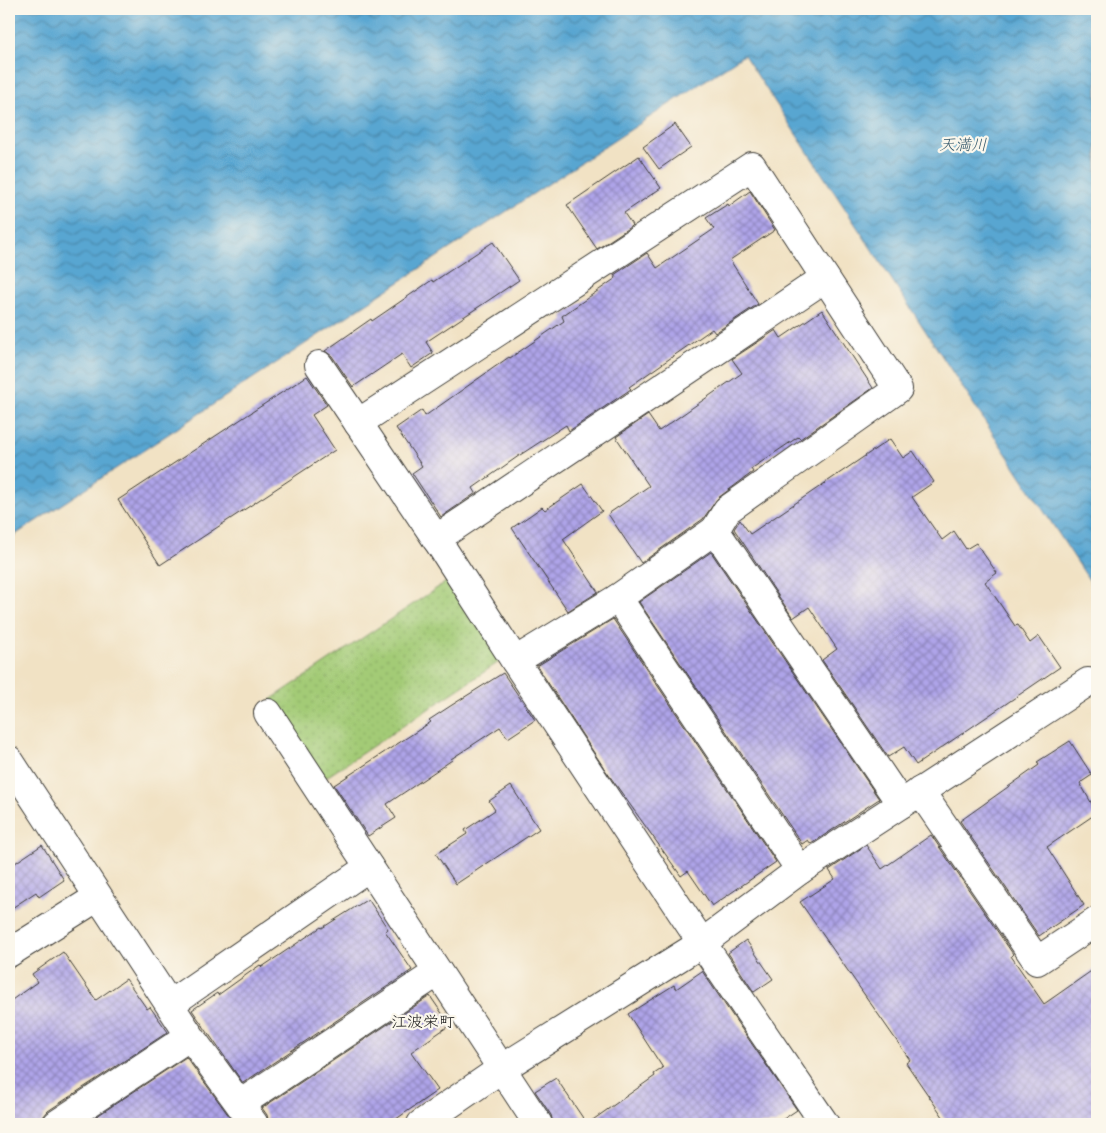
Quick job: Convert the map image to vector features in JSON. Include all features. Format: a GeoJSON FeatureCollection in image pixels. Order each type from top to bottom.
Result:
{"type":"FeatureCollection","features":[{"type":"Feature","properties":{"kind":"street"},"geometry":{"type":"LineString","coordinates":[[358,423],[752,166],[898,389],[727,510],[715,530],[618,598],[514,661]]}},
{"type":"Feature","properties":{"kind":"street"},"geometry":{"type":"LineString","coordinates":[[436,539],[825,278]]}},
{"type":"Feature","properties":{"kind":"street"},"geometry":{"type":"LineString","coordinates":[[319,366],[436,539],[514,661],[702,943],[825,1124]]}},
{"type":"Feature","properties":{"kind":"street"},"geometry":{"type":"LineString","coordinates":[[715,530],[911,798],[1037,961],[1097,921]]}},
{"type":"Feature","properties":{"kind":"street"},"geometry":{"type":"LineString","coordinates":[[618,598],[800,870]]}},
{"type":"Feature","properties":{"kind":"street"},"geometry":{"type":"LineString","coordinates":[[421,1124],[501,1069],[702,943],[800,870],[1088,682]]}},
{"type":"Feature","properties":{"kind":"street"},"geometry":{"type":"LineString","coordinates":[[268,713],[538,1124]]}},
{"type":"Feature","properties":{"kind":"street"},"geometry":{"type":"LineString","coordinates":[[9,760],[190,1036],[247,1114],[438,972]]}},
{"type":"Feature","properties":{"kind":"street"},"geometry":{"type":"LineString","coordinates":[[170,1004],[369,867]]}},
{"type":"Feature","properties":{"kind":"street"},"geometry":{"type":"LineString","coordinates":[[9,953],[98,897]]}},
{"type":"Feature","properties":{"kind":"street"},"geometry":{"type":"LineString","coordinates":[[57,1124],[190,1036]]}},
{"type":"Feature","properties":{"kind":"green space"},"geometry":{"type":"Polygon","coordinates":[[[449,580],[502,660],[322,780],[270,700],[449,580]]]}},
{"type":"Feature","properties":{"kind":"water","name":"天満川"},"geometry":{"type":"Polygon","coordinates":[[[9,9],[1097,9],[1097,592],[744,55],[9,539],[9,9]]]}},
{"type":"Feature","properties":{"kind":"building"},"geometry":{"type":"Polygon","coordinates":[[[675,124],[691,147],[659,169],[643,147],[675,124]]]}},
{"type":"Feature","properties":{"kind":"building"},"geometry":{"type":"Polygon","coordinates":[[[639,156],[661,188],[624,213],[632,225],[597,249],[567,205],[639,156]]]}},
{"type":"Feature","properties":{"kind":"building"},"geometry":{"type":"Polygon","coordinates":[[[750,191],[775,230],[730,260],[758,304],[715,333],[712,329],[629,387],[631,389],[569,431],[566,425],[520,455],[473,488],[476,493],[441,517],[412,473],[422,466],[396,428],[422,410],[425,416],[564,321],[562,316],[616,278],[614,275],[647,253],[657,268],[714,229],[706,218],[728,204],[729,206],[750,191]]]}},
{"type":"Feature","properties":{"kind":"building"},"geometry":{"type":"Polygon","coordinates":[[[493,242],[519,280],[426,342],[433,353],[411,368],[402,354],[353,387],[332,356],[325,351],[371,319],[372,321],[432,280],[433,282],[493,242]]]}},
{"type":"Feature","properties":{"kind":"building"},"geometry":{"type":"Polygon","coordinates":[[[822,310],[873,388],[800,439],[798,437],[751,469],[753,472],[718,498],[703,519],[641,563],[608,514],[649,486],[616,437],[648,415],[659,431],[742,373],[732,359],[776,330],[781,338],[822,310]]]}},
{"type":"Feature","properties":{"kind":"building"},"geometry":{"type":"Polygon","coordinates":[[[307,376],[327,405],[312,415],[335,450],[160,565],[118,500],[307,376]]]}},
{"type":"Feature","properties":{"kind":"building"},"geometry":{"type":"Polygon","coordinates":[[[890,439],[903,458],[913,451],[934,482],[912,497],[942,540],[954,531],[966,549],[976,543],[997,573],[985,582],[1015,626],[1018,625],[1030,643],[1039,636],[1060,667],[916,765],[904,747],[888,757],[822,660],[837,649],[809,607],[793,618],[734,529],[740,520],[750,534],[890,439]]]}},
{"type":"Feature","properties":{"kind":"building"},"geometry":{"type":"Polygon","coordinates":[[[583,484],[602,511],[563,539],[598,592],[568,611],[512,528],[542,507],[545,510],[583,484]]]}},
{"type":"Feature","properties":{"kind":"building"},"geometry":{"type":"Polygon","coordinates":[[[711,552],[879,799],[811,844],[808,840],[802,844],[639,602],[711,552]]]}},
{"type":"Feature","properties":{"kind":"building"},"geometry":{"type":"Polygon","coordinates":[[[613,619],[776,862],[712,906],[688,871],[681,876],[606,771],[537,666],[613,619]]]}},
{"type":"Feature","properties":{"kind":"building"},"geometry":{"type":"Polygon","coordinates":[[[503,673],[535,720],[508,738],[500,727],[451,759],[387,804],[396,818],[368,836],[334,785],[431,722],[429,720],[503,673]]]}},
{"type":"Feature","properties":{"kind":"building"},"geometry":{"type":"Polygon","coordinates":[[[1070,741],[1092,775],[1080,783],[1097,813],[1047,847],[1084,905],[1039,936],[960,821],[1039,765],[1037,762],[1070,741]]]}},
{"type":"Feature","properties":{"kind":"building"},"geometry":{"type":"Polygon","coordinates":[[[511,786],[539,829],[456,884],[436,854],[467,834],[465,830],[495,810],[489,801],[511,786]]]}},
{"type":"Feature","properties":{"kind":"building"},"geometry":{"type":"Polygon","coordinates":[[[931,835],[1013,954],[1011,956],[1044,1004],[1097,967],[1097,1124],[948,1124],[906,1063],[910,1060],[800,902],[835,879],[829,870],[866,845],[882,869],[931,835]]]}},
{"type":"Feature","properties":{"kind":"building"},"geometry":{"type":"Polygon","coordinates":[[[42,845],[64,880],[39,897],[36,892],[9,910],[9,867],[42,845]]]}},
{"type":"Feature","properties":{"kind":"building"},"geometry":{"type":"Polygon","coordinates":[[[368,899],[388,929],[385,931],[412,970],[243,1083],[192,1010],[217,993],[218,995],[260,965],[262,967],[321,927],[368,899]]]}},
{"type":"Feature","properties":{"kind":"building"},"geometry":{"type":"Polygon","coordinates":[[[746,940],[773,979],[754,992],[728,953],[746,940]]]}},
{"type":"Feature","properties":{"kind":"building"},"geometry":{"type":"Polygon","coordinates":[[[63,952],[96,1000],[126,979],[147,1009],[150,1007],[168,1032],[48,1111],[43,1117],[41,1124],[9,1124],[9,1002],[37,982],[32,974],[63,952]]]}},
{"type":"Feature","properties":{"kind":"building"},"geometry":{"type":"Polygon","coordinates":[[[702,971],[797,1110],[776,1124],[587,1124],[655,1076],[654,1074],[663,1068],[628,1014],[674,985],[676,989],[702,971]]]}},
{"type":"Feature","properties":{"kind":"building"},"geometry":{"type":"Polygon","coordinates":[[[430,996],[450,1025],[411,1052],[438,1090],[389,1124],[269,1124],[267,1115],[262,1108],[430,996]]]}},
{"type":"Feature","properties":{"kind":"building"},"geometry":{"type":"Polygon","coordinates":[[[186,1057],[235,1124],[85,1124],[186,1057]]]}},
{"type":"Feature","properties":{"kind":"building"},"geometry":{"type":"Polygon","coordinates":[[[556,1078],[587,1124],[553,1124],[551,1115],[535,1091],[556,1078]]]}},
{"type":"Feature","properties":{"kind":"district","name":"江波栄町"},"geometry":{"type":"Point","coordinates":[423,1021]}}]}
